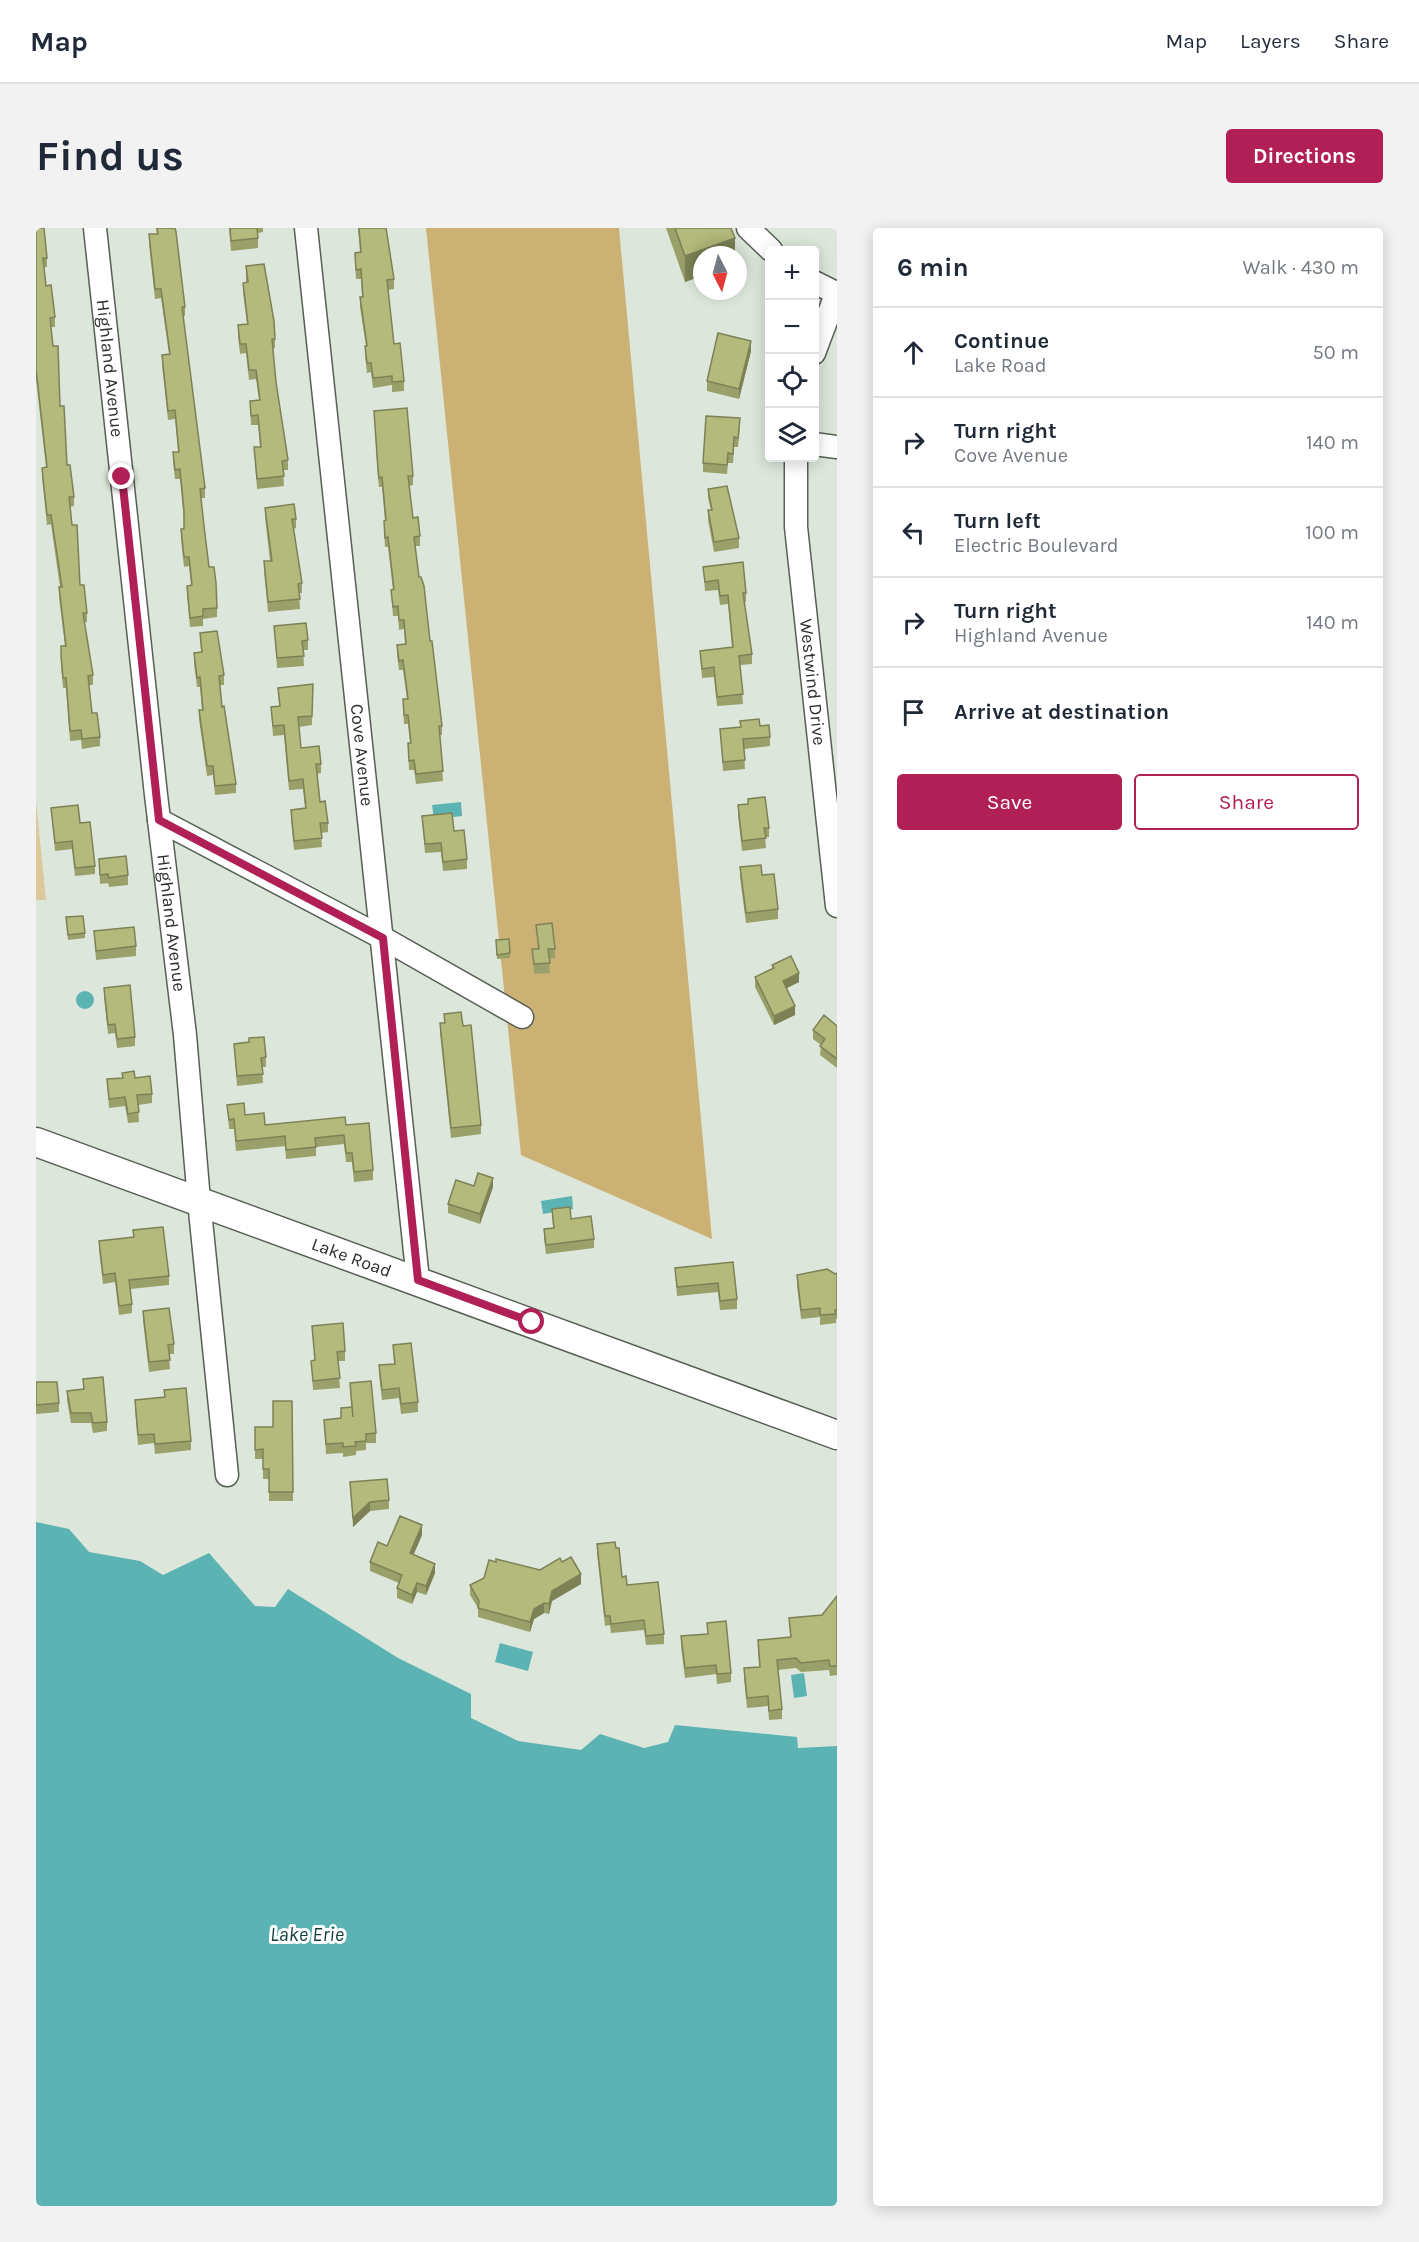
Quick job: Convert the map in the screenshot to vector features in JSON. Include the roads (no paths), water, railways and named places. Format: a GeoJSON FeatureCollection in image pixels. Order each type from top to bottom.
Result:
{"type":"FeatureCollection","features":[{"type":"Feature","properties":{"kind":"main road","name":"Lake Road"},"geometry":{"type":"LineString","coordinates":[[36,1143],[418,1280],[837,1435]]}},
{"type":"Feature","properties":{"kind":"street","name":"Highland Avenue"},"geometry":{"type":"LineString","coordinates":[[95,228],[159,820],[186,1045],[199,1201],[227,1475]]}},
{"type":"Feature","properties":{"kind":"street","name":"Cove Avenue"},"geometry":{"type":"LineString","coordinates":[[306,228],[418,1280]]}},
{"type":"Feature","properties":{"kind":"street"},"geometry":{"type":"LineString","coordinates":[[748,228],[767,246]]}},
{"type":"Feature","properties":{"kind":"street"},"geometry":{"type":"LineString","coordinates":[[819,284],[837,293],[819,340]]}},
{"type":"Feature","properties":{"kind":"street"},"geometry":{"type":"LineString","coordinates":[[819,445],[837,447]]}},
{"type":"Feature","properties":{"kind":"street","name":"Westwind Drive"},"geometry":{"type":"LineString","coordinates":[[796,462],[796,528],[837,906]]}},
{"type":"Feature","properties":{"kind":"street"},"geometry":{"type":"LineString","coordinates":[[159,820],[383,938],[522,1017]]}},
{"type":"Feature","properties":{"kind":"water"},"geometry":{"type":"Polygon","coordinates":[[[461,802],[462,816],[434,819],[432,805],[461,802]]]}},
{"type":"Feature","properties":{"kind":"water"},"geometry":{"type":"Polygon","coordinates":[[[81,991],[89,991],[94,996],[92,1007],[81,1009],[76,1004],[76,996],[81,991]]]}},
{"type":"Feature","properties":{"kind":"water"},"geometry":{"type":"Polygon","coordinates":[[[572,1196],[573,1209],[543,1214],[541,1201],[572,1196]]]}},
{"type":"Feature","properties":{"kind":"water","name":"Lake Erie"},"geometry":{"type":"Polygon","coordinates":[[[36,1522],[69,1529],[89,1552],[140,1561],[163,1575],[209,1553],[255,1606],[275,1607],[288,1589],[398,1658],[471,1694],[471,1718],[518,1741],[581,1750],[600,1734],[644,1748],[668,1742],[675,1725],[797,1737],[798,1748],[837,1746],[837,2206],[36,2206],[36,1522]]]}},
{"type":"Feature","properties":{"kind":"water"},"geometry":{"type":"Polygon","coordinates":[[[500,1643],[533,1652],[528,1671],[495,1662],[500,1643]]]}},
{"type":"Feature","properties":{"kind":"water"},"geometry":{"type":"Polygon","coordinates":[[[804,1673],[807,1696],[794,1698],[791,1675],[804,1673]]]}}]}
